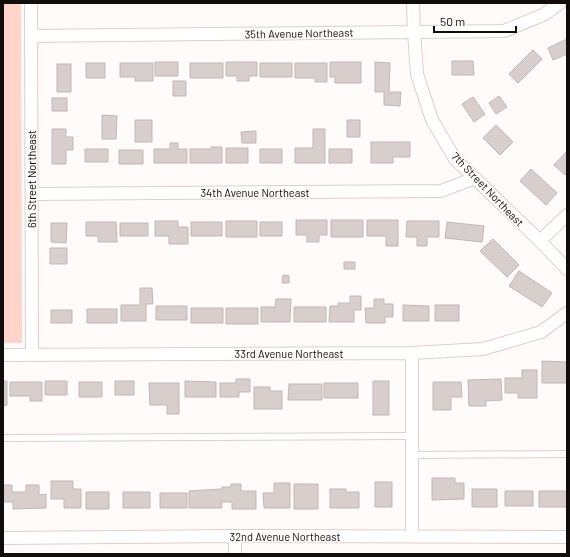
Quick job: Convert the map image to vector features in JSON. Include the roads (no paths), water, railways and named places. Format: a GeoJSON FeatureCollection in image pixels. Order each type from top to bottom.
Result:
{"type":"FeatureCollection","features":[{"type":"Feature","properties":{"kind":"street","name":"6th Street Northeast"},"geometry":{"type":"LineString","coordinates":[[31,3],[32,355]]}},
{"type":"Feature","properties":{"kind":"street","name":"7th Street Northeast"},"geometry":{"type":"LineString","coordinates":[[413,3],[417,74],[432,120],[455,159],[567,269]]}},
{"type":"Feature","properties":{"kind":"street","name":"35th Avenue Northeast"},"geometry":{"type":"LineString","coordinates":[[31,36],[504,31],[543,15],[560,3]]}},
{"type":"Feature","properties":{"kind":"street","name":"34th Avenue Northeast"},"geometry":{"type":"LineString","coordinates":[[32,194],[441,191],[475,178]]}},
{"type":"Feature","properties":{"kind":"street"},"geometry":{"type":"LineString","coordinates":[[540,241],[567,215]]}},
{"type":"Feature","properties":{"kind":"street","name":"33rd Avenue Northeast"},"geometry":{"type":"LineString","coordinates":[[3,355],[412,353],[483,349],[541,332],[567,313]]}},
{"type":"Feature","properties":{"kind":"street"},"geometry":{"type":"LineString","coordinates":[[412,353],[412,536]]}},
{"type":"Feature","properties":{"kind":"street"},"geometry":{"type":"LineString","coordinates":[[235,536],[235,554]]}},
{"type":"Feature","properties":{"kind":"street","name":"32nd Avenue Northeast"},"geometry":{"type":"LineString","coordinates":[[3,538],[235,536],[567,537]]}},
{"type":"Feature","properties":{"kind":"lane"},"geometry":{"type":"LineString","coordinates":[[3,438],[412,436]]}},
{"type":"Feature","properties":{"kind":"lane"},"geometry":{"type":"LineString","coordinates":[[412,455],[567,454]]}}]}
